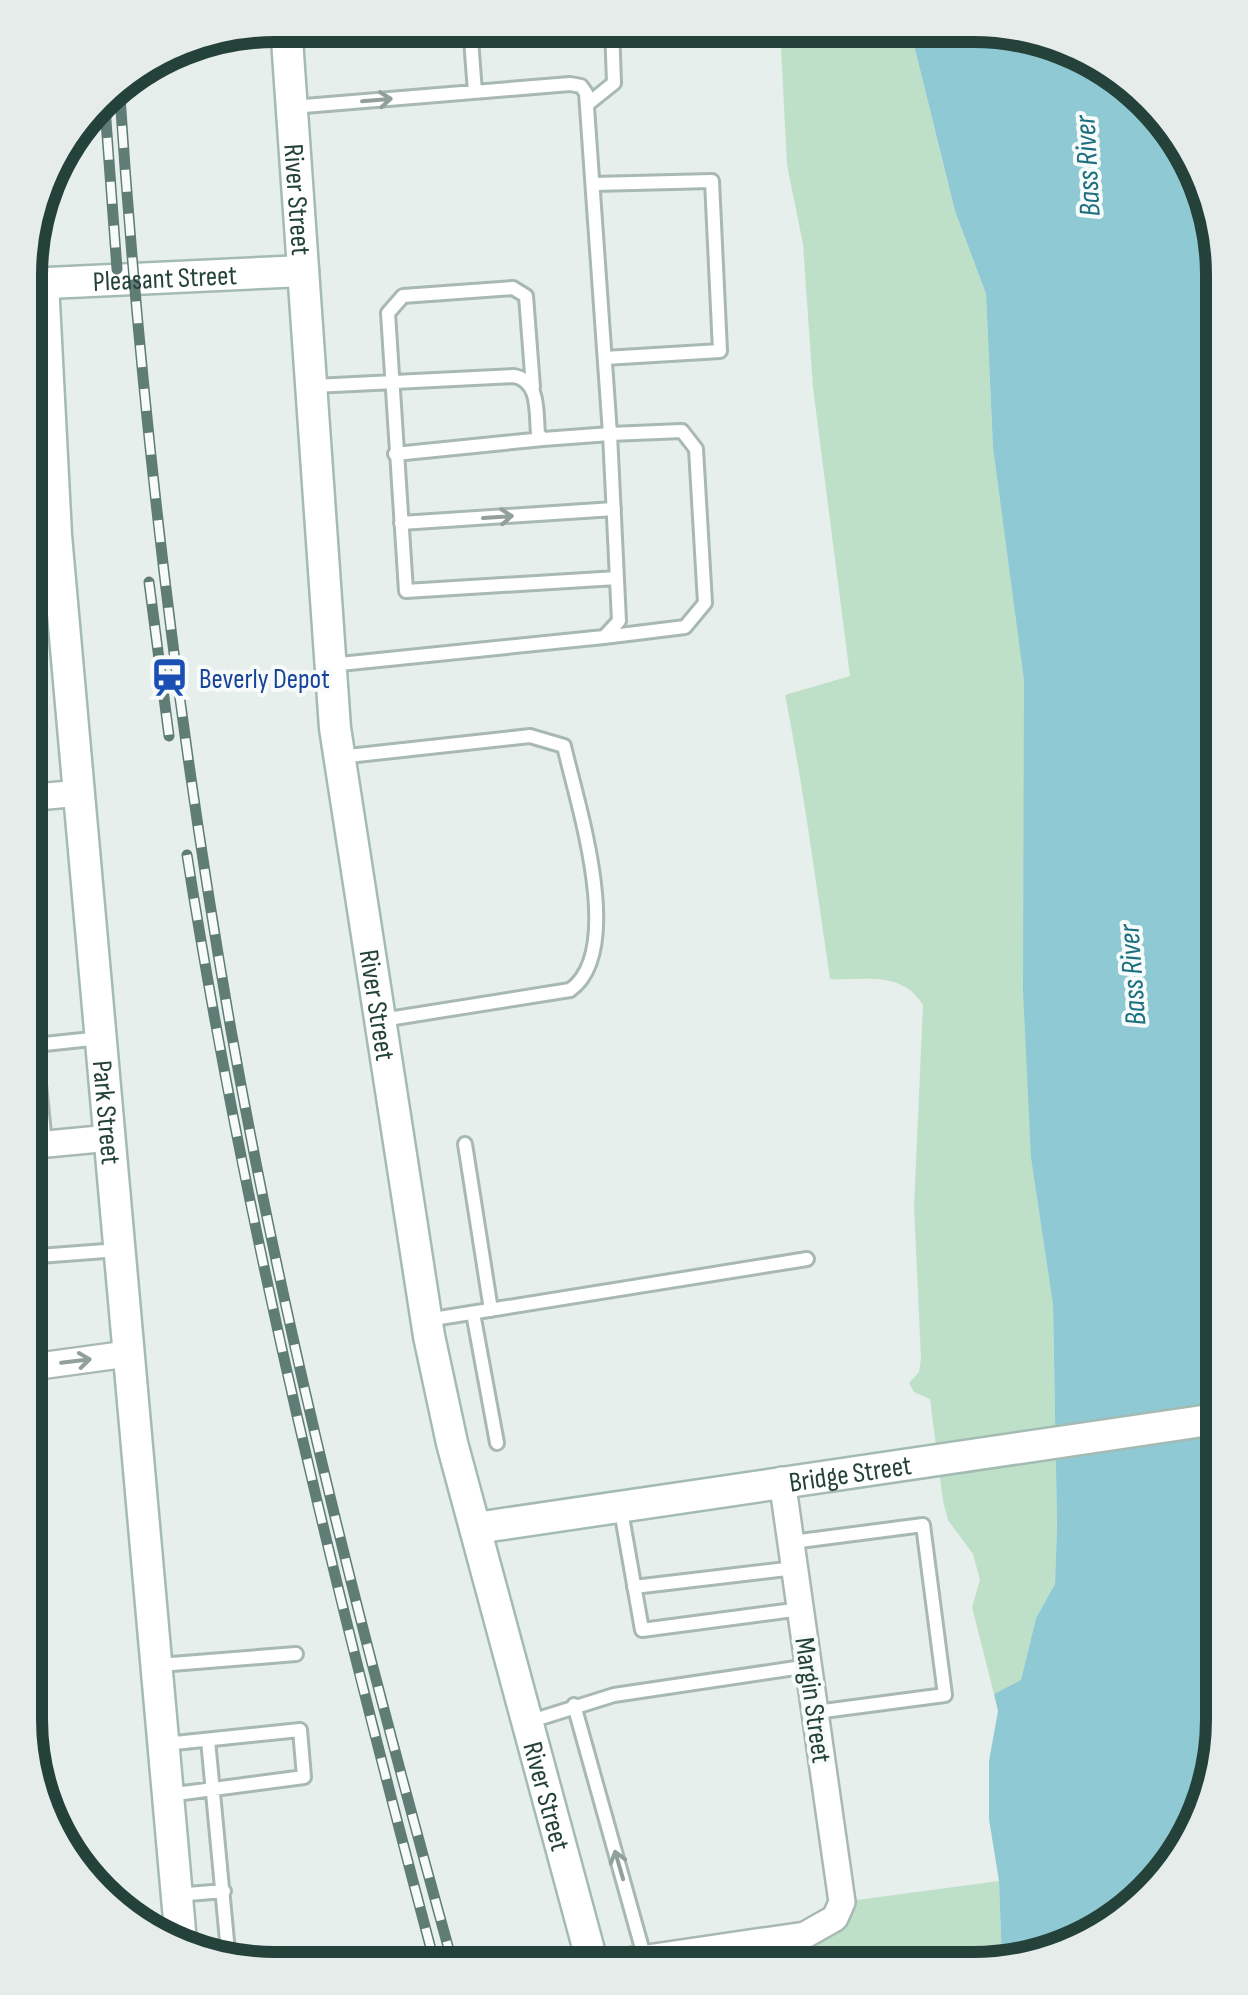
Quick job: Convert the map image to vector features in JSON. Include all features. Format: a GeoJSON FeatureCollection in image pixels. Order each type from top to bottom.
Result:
{"type":"FeatureCollection","features":[{"type":"Feature","properties":{"kind":"street","name":"River Street"},"geometry":{"type":"LineString","coordinates":[[287,42],[339,757],[440,1390],[528,1722],[583,1952]]}},
{"type":"Feature","properties":{"kind":"street","name":"Pleasant Street"},"geometry":{"type":"LineString","coordinates":[[42,284],[303,271]]}},
{"type":"Feature","properties":{"kind":"street","name":"Park Street"},"geometry":{"type":"LineString","coordinates":[[42,544],[80,793],[180,1932]]}},
{"type":"Feature","properties":{"kind":"street"},"geometry":{"type":"LineString","coordinates":[[42,797],[80,793]]}},
{"type":"Feature","properties":{"kind":"street"},"geometry":{"type":"LineString","coordinates":[[42,1144],[110,1138]]}},
{"type":"Feature","properties":{"kind":"street"},"geometry":{"type":"LineString","coordinates":[[42,1365],[127,1354]]}},
{"type":"Feature","properties":{"kind":"street","name":"Bridge Street"},"geometry":{"type":"LineString","coordinates":[[476,1528],[1205,1420]]}},
{"type":"Feature","properties":{"kind":"street","name":"Margin Street"},"geometry":{"type":"LineString","coordinates":[[694,1952],[805,1936],[835,1918],[842,1902],[782,1480]]}},
{"type":"Feature","properties":{"kind":"lane"},"geometry":{"type":"LineString","coordinates":[[469,92],[470,42]]}},
{"type":"Feature","properties":{"kind":"lane"},"geometry":{"type":"LineString","coordinates":[[589,103],[614,84],[613,42]]}},
{"type":"Feature","properties":{"kind":"lane"},"geometry":{"type":"LineString","coordinates":[[292,107],[580,86],[589,103],[619,622],[604,637]]}},
{"type":"Feature","properties":{"kind":"lane"},"geometry":{"type":"LineString","coordinates":[[594,184],[712,181],[720,351],[605,358]]}},
{"type":"Feature","properties":{"kind":"lane"},"geometry":{"type":"LineString","coordinates":[[543,439],[538,434],[526,296],[513,288],[403,296],[388,313],[389,382],[406,592],[617,578]]}},
{"type":"Feature","properties":{"kind":"lane"},"geometry":{"type":"LineString","coordinates":[[311,386],[514,376],[524,378],[533,388]]}},
{"type":"Feature","properties":{"kind":"lane"},"geometry":{"type":"LineString","coordinates":[[330,665],[685,627],[706,604],[696,449],[682,431],[543,439],[395,454]]}},
{"type":"Feature","properties":{"kind":"lane"},"geometry":{"type":"LineString","coordinates":[[400,523],[614,509]]}},
{"type":"Feature","properties":{"kind":"lane"},"geometry":{"type":"LineString","coordinates":[[339,757],[530,736],[552,739],[564,746],[596,892],[593,953],[586,979],[570,990],[380,1020]]}},
{"type":"Feature","properties":{"kind":"lane"},"geometry":{"type":"LineString","coordinates":[[42,1044],[101,1038]]}},
{"type":"Feature","properties":{"kind":"lane"},"geometry":{"type":"LineString","coordinates":[[464,1144],[491,1310]]}},
{"type":"Feature","properties":{"kind":"lane"},"geometry":{"type":"LineString","coordinates":[[42,1256],[119,1250]]}},
{"type":"Feature","properties":{"kind":"lane"},"geometry":{"type":"LineString","coordinates":[[427,1320],[806,1259]]}},
{"type":"Feature","properties":{"kind":"lane"},"geometry":{"type":"LineString","coordinates":[[474,1313],[497,1443]]}},
{"type":"Feature","properties":{"kind":"lane"},"geometry":{"type":"LineString","coordinates":[[620,1505],[642,1630],[801,1609]]}},
{"type":"Feature","properties":{"kind":"lane"},"geometry":{"type":"LineString","coordinates":[[634,1587],[923,1525],[945,1695],[816,1712]]}},
{"type":"Feature","properties":{"kind":"lane"},"geometry":{"type":"LineString","coordinates":[[156,1666],[296,1654]]}},
{"type":"Feature","properties":{"kind":"lane"},"geometry":{"type":"LineString","coordinates":[[528,1722],[614,1694],[809,1666]]}},
{"type":"Feature","properties":{"kind":"lane"},"geometry":{"type":"LineString","coordinates":[[574,1705],[643,1952]]}},
{"type":"Feature","properties":{"kind":"lane"},"geometry":{"type":"LineString","coordinates":[[162,1745],[300,1730],[304,1777],[167,1795]]}},
{"type":"Feature","properties":{"kind":"lane"},"geometry":{"type":"LineString","coordinates":[[208,1740],[228,1948]]}},
{"type":"Feature","properties":{"kind":"lane"},"geometry":{"type":"LineString","coordinates":[[176,1896],[224,1891]]}},
{"type":"Feature","properties":{"kind":"green space"},"geometry":{"type":"Polygon","coordinates":[[[781,42],[913,42],[955,211],[986,294],[993,448],[1024,681],[1031,1158],[1053,1305],[1057,1526],[1055,1584],[1036,1618],[1021,1680],[994,1694],[972,1607],[980,1580],[973,1554],[948,1520],[930,1399],[914,1392],[909,1383],[919,1372],[921,1358],[914,1207],[923,1005],[904,986],[893,982],[830,979],[785,695],[850,676],[813,388],[803,244],[787,165],[781,42]]]}},
{"type":"Feature","properties":{"kind":"green space"},"geometry":{"type":"Polygon","coordinates":[[[1206,672],[1206,785],[1201,727],[1206,672]]]}},
{"type":"Feature","properties":{"kind":"green space"},"geometry":{"type":"Polygon","coordinates":[[[42,711],[48,777],[42,778],[42,711]]]}},
{"type":"Feature","properties":{"kind":"green space"},"geometry":{"type":"Polygon","coordinates":[[[999,1881],[1002,1951],[700,1952],[805,1935],[842,1902],[999,1881]]]}},
{"type":"Feature","properties":{"kind":"water","name":"Bass River"},"geometry":{"type":"Polygon","coordinates":[[[913,42],[1003,44],[1033,50],[1089,74],[1137,111],[1157,134],[1188,186],[1198,215],[1206,275],[1206,672],[1201,727],[1206,785],[1205,1735],[1188,1809],[1157,1861],[1137,1884],[1089,1921],[1062,1935],[1002,1951],[999,1881],[989,1819],[989,1761],[998,1711],[994,1694],[1021,1680],[1036,1618],[1055,1584],[1053,1305],[1031,1158],[1023,990],[1024,681],[993,448],[986,294],[955,211],[913,42]]]}},
{"type":"Feature","properties":{"kind":"railway"},"geometry":{"type":"LineString","coordinates":[[121,101],[162,558],[193,794],[231,1030],[303,1384],[450,1952]]}},
{"type":"Feature","properties":{"kind":"railway"},"geometry":{"type":"LineString","coordinates":[[106,116],[117,269]]}},
{"type":"Feature","properties":{"kind":"railway"},"geometry":{"type":"LineString","coordinates":[[149,582],[169,736]]}},
{"type":"Feature","properties":{"kind":"railway"},"geometry":{"type":"LineString","coordinates":[[187,855],[237,1136],[297,1415],[432,1952]]}},
{"type":"Feature","properties":{"kind":"place","name":"Beverly Depot"},"geometry":{"type":"Point","coordinates":[169,678]}}]}
